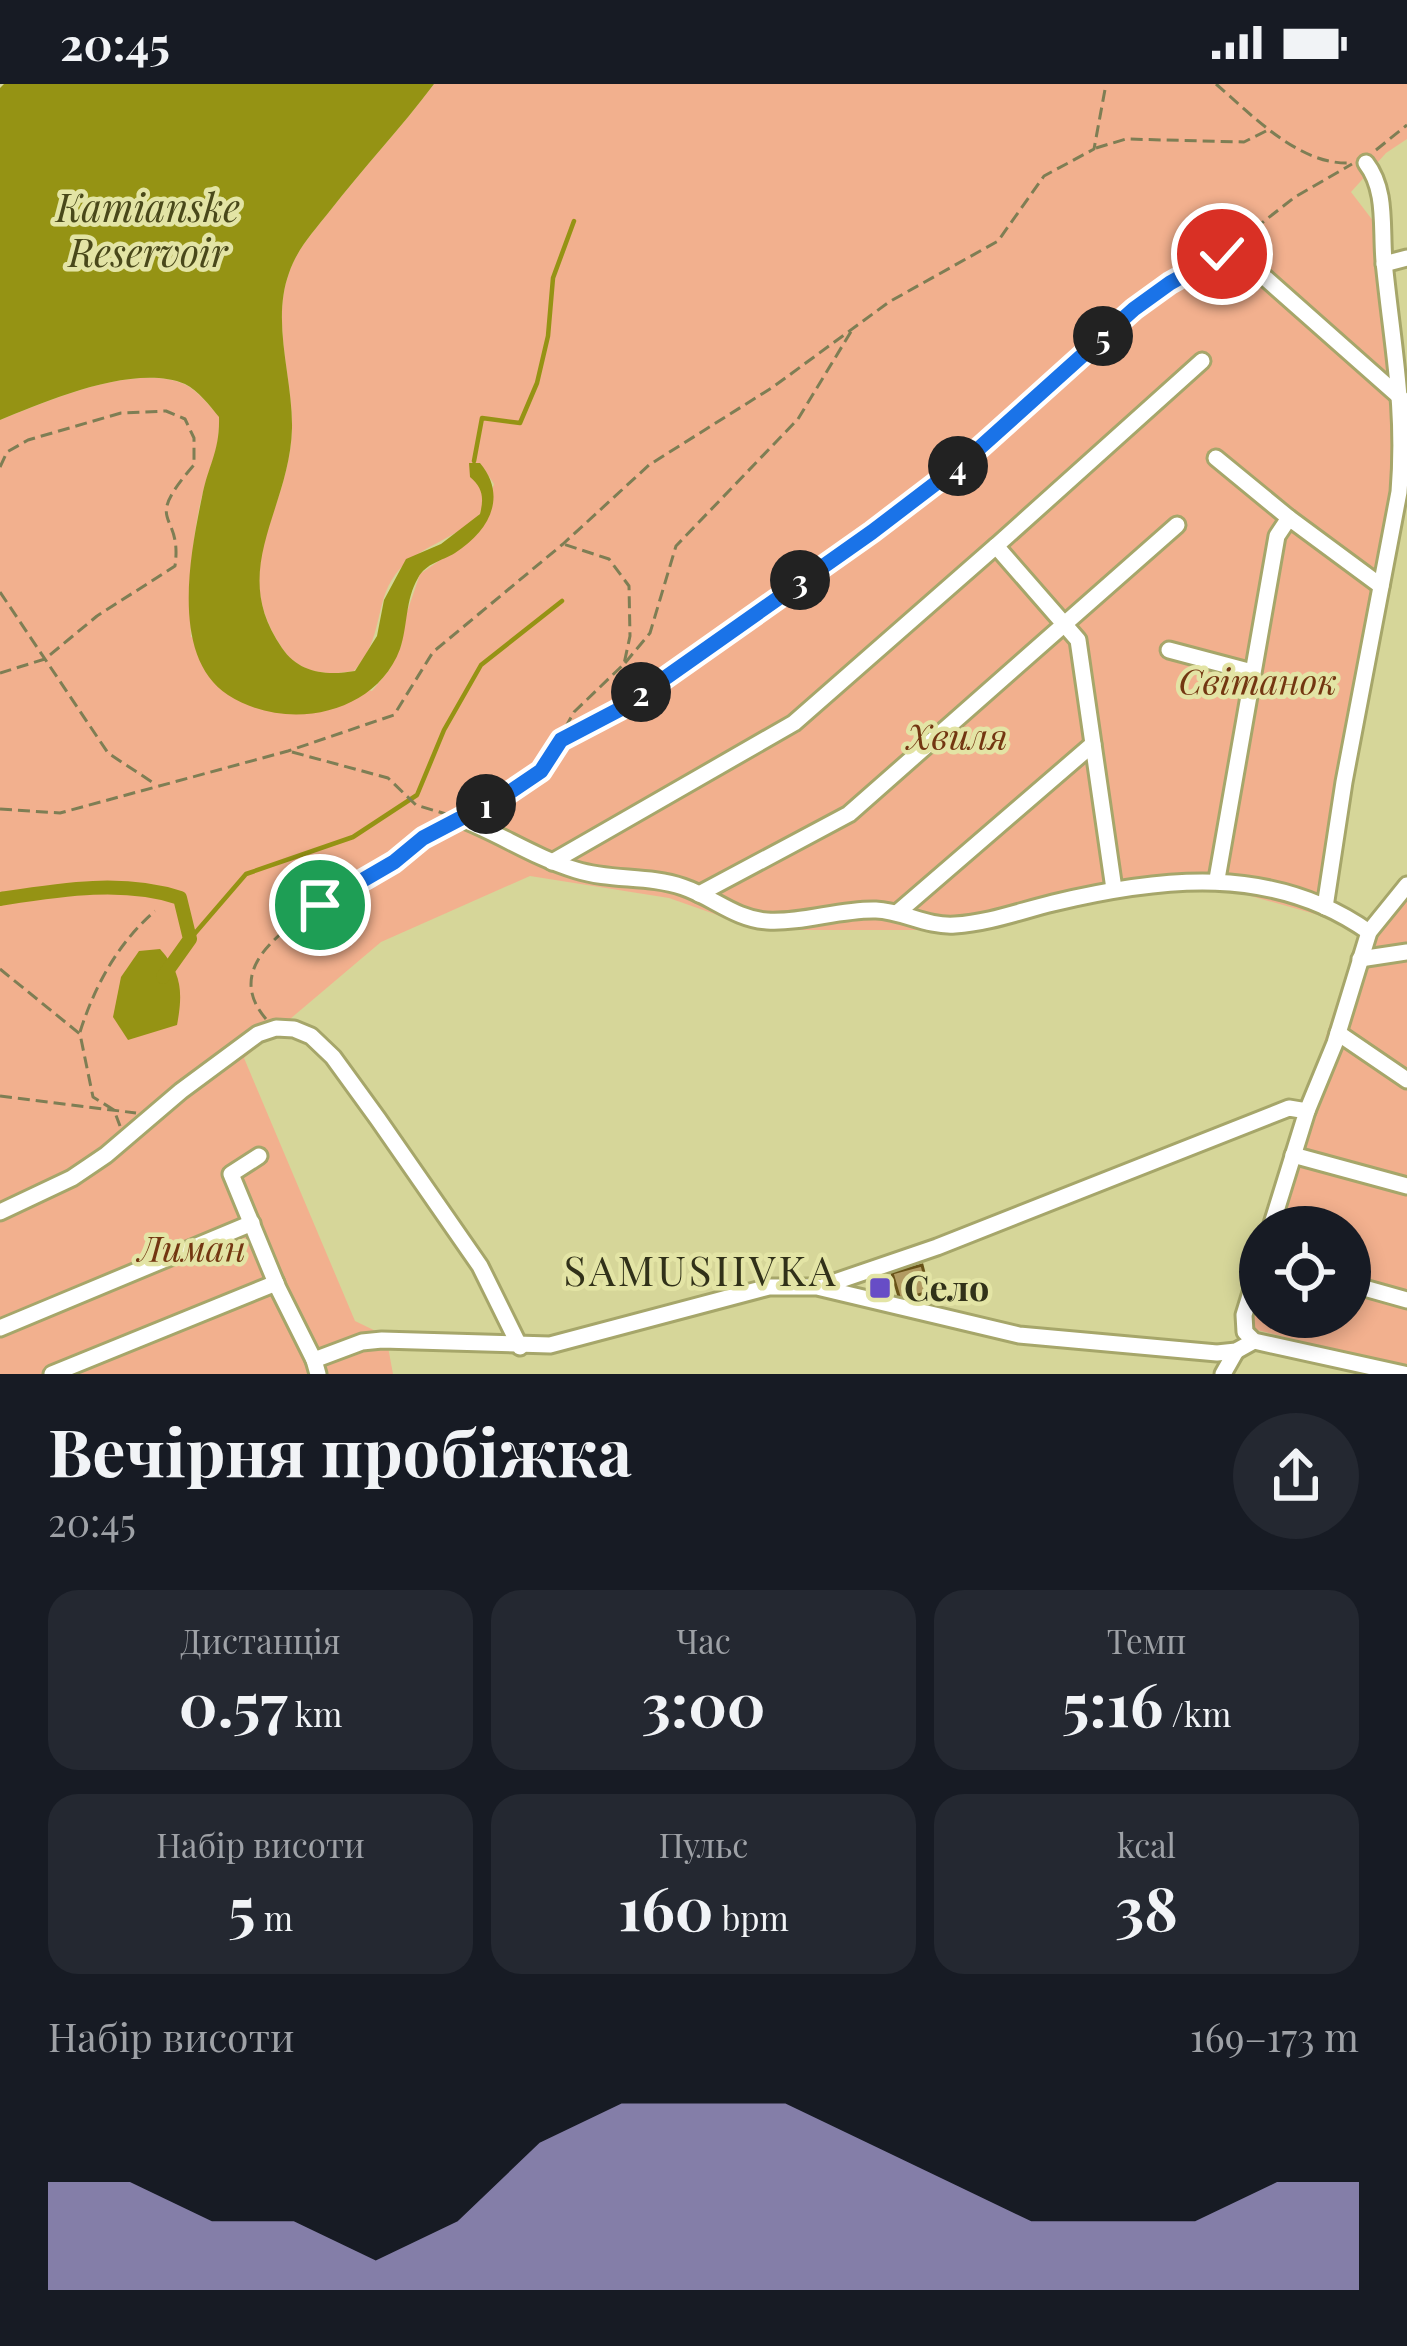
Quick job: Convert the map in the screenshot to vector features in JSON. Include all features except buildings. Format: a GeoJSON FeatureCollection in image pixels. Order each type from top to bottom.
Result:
{"type":"FeatureCollection","features":[{"type":"Feature","properties":{"kind":"street"},"geometry":{"type":"LineString","coordinates":[[1325,907],[1399,492],[1402,399],[1384,263],[1379,179],[1360,163]]}},
{"type":"Feature","properties":{"kind":"street"},"geometry":{"type":"LineString","coordinates":[[1384,263],[1407,259]]}},
{"type":"Feature","properties":{"kind":"street"},"geometry":{"type":"LineString","coordinates":[[1245,260],[1402,399]]}},
{"type":"Feature","properties":{"kind":"street"},"geometry":{"type":"LineString","coordinates":[[552,862],[794,723],[1202,362]]}},
{"type":"Feature","properties":{"kind":"street"},"geometry":{"type":"LineString","coordinates":[[1216,458],[1381,586]]}},
{"type":"Feature","properties":{"kind":"street"},"geometry":{"type":"LineString","coordinates":[[1217,879],[1277,536],[1289,518]]}},
{"type":"Feature","properties":{"kind":"street"},"geometry":{"type":"LineString","coordinates":[[699,894],[849,814],[1177,526]]}},
{"type":"Feature","properties":{"kind":"street"},"geometry":{"type":"LineString","coordinates":[[996,546],[1078,640],[1114,889]]}},
{"type":"Feature","properties":{"kind":"street"},"geometry":{"type":"LineString","coordinates":[[1169,650],[1252,672]]}},
{"type":"Feature","properties":{"kind":"street"},"geometry":{"type":"LineString","coordinates":[[897,913],[1093,744]]}},
{"type":"Feature","properties":{"kind":"street"},"geometry":{"type":"LineString","coordinates":[[459,818],[552,862],[603,878],[648,879],[762,921],[807,921],[868,910],[953,926],[1114,889],[1217,879],[1325,907],[1369,932]]}},
{"type":"Feature","properties":{"kind":"street"},"geometry":{"type":"LineString","coordinates":[[1277,1206],[1369,932],[1407,885]]}},
{"type":"Feature","properties":{"kind":"street"},"geometry":{"type":"LineString","coordinates":[[1360,959],[1407,952]]}},
{"type":"Feature","properties":{"kind":"street"},"geometry":{"type":"LineString","coordinates":[[0,1212],[72,1178],[258,1034],[293,1029],[310,1036],[333,1058],[480,1266],[520,1347]]}},
{"type":"Feature","properties":{"kind":"street"},"geometry":{"type":"LineString","coordinates":[[1338,1033],[1407,1079]]}},
{"type":"Feature","properties":{"kind":"street"},"geometry":{"type":"LineString","coordinates":[[260,1156],[231,1174],[318,1370],[362,1342],[550,1345],[769,1287],[817,1287],[845,1281],[1289,1108],[1307,1111]]}},
{"type":"Feature","properties":{"kind":"street"},"geometry":{"type":"LineString","coordinates":[[1293,1155],[1407,1186]]}},
{"type":"Feature","properties":{"kind":"street"},"geometry":{"type":"LineString","coordinates":[[0,1328],[252,1222]]}},
{"type":"Feature","properties":{"kind":"street"},"geometry":{"type":"LineString","coordinates":[[52,1374],[276,1283]]}},
{"type":"Feature","properties":{"kind":"street"},"geometry":{"type":"LineString","coordinates":[[817,1287],[1019,1335],[1236,1351]]}},
{"type":"Feature","properties":{"kind":"street"},"geometry":{"type":"LineString","coordinates":[[1371,1290],[1407,1300]]}},
{"type":"Feature","properties":{"kind":"street"},"geometry":{"type":"LineString","coordinates":[[1223,1374],[1248,1338]]}},
{"type":"Feature","properties":{"kind":"street"},"geometry":{"type":"LineString","coordinates":[[1258,1338],[1404,1374]]}},
{"type":"Feature","properties":{"kind":"path"},"geometry":{"type":"LineString","coordinates":[[1094,149],[1106,84]]}},
{"type":"Feature","properties":{"kind":"path"},"geometry":{"type":"LineString","coordinates":[[1216,84],[1269,130],[1328,164],[1360,163]]}},
{"type":"Feature","properties":{"kind":"path"},"geometry":{"type":"LineString","coordinates":[[561,740],[624,707],[872,532],[965,461],[1134,309],[1222,254],[1295,197],[1360,163],[1407,125]]}},
{"type":"Feature","properties":{"kind":"path"},"geometry":{"type":"LineString","coordinates":[[0,809],[61,813],[288,752],[394,715],[434,652],[649,465],[773,387],[889,302],[998,241],[1044,176],[1094,149],[1126,139],[1244,142],[1269,130]]}},
{"type":"Feature","properties":{"kind":"path"},"geometry":{"type":"LineString","coordinates":[[276,1028],[261,1015],[254,999],[260,954],[292,921],[541,771],[574,712],[650,633],[676,546],[798,419],[853,328]]}},
{"type":"Feature","properties":{"kind":"path"},"geometry":{"type":"LineString","coordinates":[[0,466],[3,453],[28,440],[121,413],[166,411],[185,419],[194,438],[194,464],[168,492],[164,511],[177,551],[175,566],[97,616],[45,659],[0,673]]}},
{"type":"Feature","properties":{"kind":"path"},"geometry":{"type":"LineString","coordinates":[[562,544],[609,559],[629,586],[630,635],[624,664]]}},
{"type":"Feature","properties":{"kind":"path"},"geometry":{"type":"LineString","coordinates":[[0,592],[108,753],[157,785]]}},
{"type":"Feature","properties":{"kind":"path"},"geometry":{"type":"LineString","coordinates":[[288,752],[388,778],[416,805],[459,818]]}},
{"type":"Feature","properties":{"kind":"path"},"geometry":{"type":"LineString","coordinates":[[125,1139],[114,1111],[93,1097],[80,1034],[92,996],[130,933],[155,911]]}},
{"type":"Feature","properties":{"kind":"path"},"geometry":{"type":"LineString","coordinates":[[0,969],[80,1034]]}},
{"type":"Feature","properties":{"kind":"path"},"geometry":{"type":"LineString","coordinates":[[0,1096],[155,1114]]}},
{"type":"Feature","properties":{"kind":"green space"},"geometry":{"type":"Polygon","coordinates":[[[434,84],[1407,84],[1407,139],[1386,153],[1351,192],[1377,226],[1402,492],[1322,916],[1237,892],[1199,889],[1097,902],[986,930],[760,930],[669,898],[530,876],[381,942],[244,1058],[355,1321],[386,1336],[393,1374],[0,1374],[0,420],[116,381],[164,379],[194,390],[219,416],[219,428],[196,527],[191,637],[372,691],[401,646],[420,574],[478,534],[494,484],[480,463],[484,500],[480,514],[395,575],[370,646],[354,671],[323,673],[296,663],[266,618],[260,591],[260,564],[289,458],[292,428],[282,311],[289,273],[301,248],[434,84]]]}},
{"type":"Feature","properties":{"kind":"green space"},"geometry":{"type":"Polygon","coordinates":[[[1407,895],[1407,1374],[1371,1359],[1288,1338],[1371,1338],[1371,1206],[1276,1206],[1357,939],[1407,895]]]}},
{"type":"Feature","properties":{"kind":"water","name":"Kamianske Reservoir"},"geometry":{"type":"Polygon","coordinates":[[[4,84],[434,84],[306,241],[292,264],[284,292],[282,330],[292,428],[289,458],[260,566],[260,592],[267,619],[296,663],[314,671],[355,671],[377,636],[384,600],[406,559],[441,544],[480,514],[481,494],[470,477],[469,463],[480,463],[493,488],[491,512],[477,534],[418,578],[400,649],[388,672],[350,703],[301,714],[251,706],[228,695],[210,678],[198,656],[191,631],[190,575],[219,417],[195,390],[164,379],[116,381],[0,420],[0,88],[4,84]]]}},
{"type":"Feature","properties":{"kind":"water"},"geometry":{"type":"Polygon","coordinates":[[[160,949],[179,984],[177,1025],[128,1040],[113,1017],[121,977],[139,951],[160,949]]]}},
{"type":"Feature","properties":{"kind":"waterway"},"geometry":{"type":"LineString","coordinates":[[474,461],[482,418],[520,423],[537,383],[548,336],[553,278],[574,221]]}},
{"type":"Feature","properties":{"kind":"waterway"},"geometry":{"type":"LineString","coordinates":[[190,939],[246,874],[353,837],[417,795],[444,730],[481,665],[562,601]]}},
{"type":"Feature","properties":{"kind":"waterway"},"geometry":{"type":"LineString","coordinates":[[0,899],[113,888],[180,898],[190,939],[163,977]]}},
{"type":"Feature","properties":{"kind":"place","name":"Село"},"geometry":{"type":"Point","coordinates":[880,1288]}},
{"type":"Feature","properties":{"kind":"district","name":"SAMUSIIVKA"},"geometry":{"type":"Point","coordinates":[701,1271]}},
{"type":"Feature","properties":{"kind":"route"},"geometry":{"type":"LineString","coordinates":[[320,905],[394,862],[423,838],[541,771],[561,740],[624,707],[872,532],[965,461],[1134,309],[1222,254]]}},
{"type":"Feature","properties":{"kind":"park label","name":"Світанок"},"geometry":{"type":"Point","coordinates":[1258,682]}},
{"type":"Feature","properties":{"kind":"park label","name":"Хвиля"},"geometry":{"type":"Point","coordinates":[957,737]}},
{"type":"Feature","properties":{"kind":"park label","name":"Лиман"},"geometry":{"type":"Point","coordinates":[192,1249]}}]}
